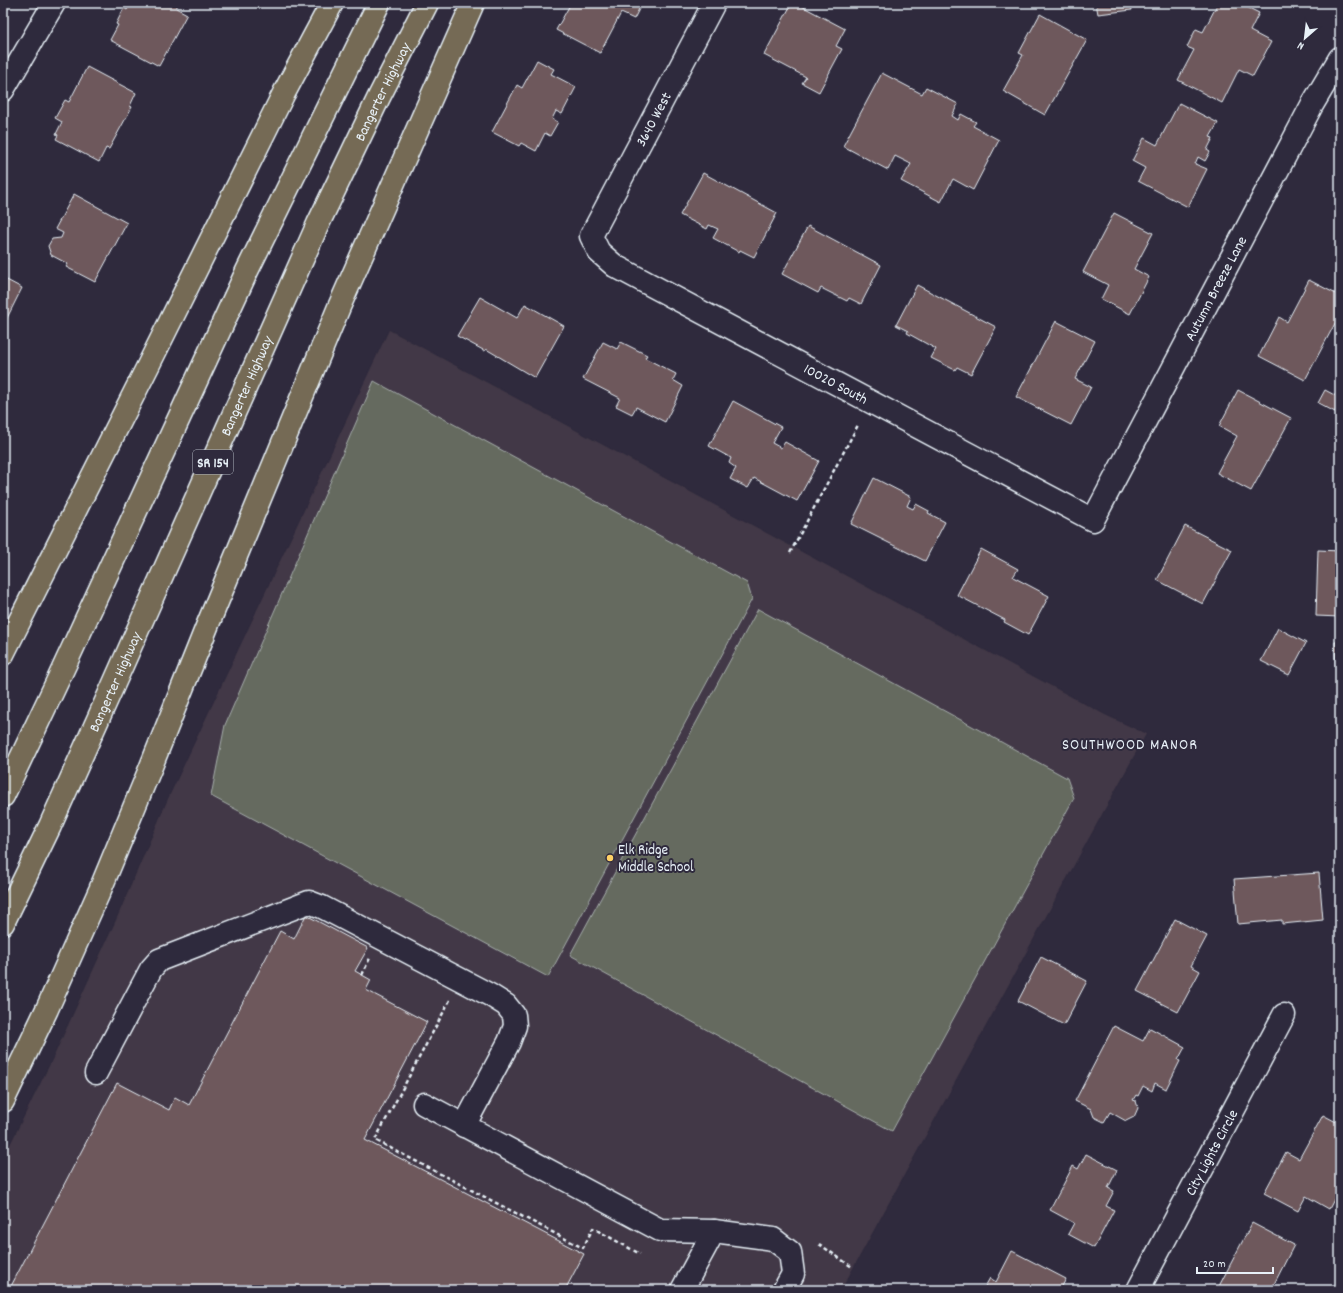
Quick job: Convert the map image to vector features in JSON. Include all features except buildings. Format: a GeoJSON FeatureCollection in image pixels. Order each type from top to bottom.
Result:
{"type":"FeatureCollection","features":[{"type":"Feature","properties":{"kind":"highway"},"geometry":{"type":"LineString","coordinates":[[3,654],[284,93],[332,3]]}},
{"type":"Feature","properties":{"kind":"highway"},"geometry":{"type":"LineString","coordinates":[[3,796],[248,271],[379,3]]}},
{"type":"Feature","properties":{"kind":"highway","name":"Bangerter Highway"},"geometry":{"type":"LineString","coordinates":[[3,923],[50,826],[318,224],[379,97],[427,3]]}},
{"type":"Feature","properties":{"kind":"highway"},"geometry":{"type":"LineString","coordinates":[[3,1101],[47,1009],[100,890],[339,307],[473,3]]}},
{"type":"Feature","properties":{"kind":"street"},"geometry":{"type":"LineString","coordinates":[[3,90],[54,3]]}},
{"type":"Feature","properties":{"kind":"street","name":"3640 West"},"geometry":{"type":"LineString","coordinates":[[591,236],[714,3]]}},
{"type":"Feature","properties":{"kind":"street","name":"Autumn Breeze Lane"},"geometry":{"type":"LineString","coordinates":[[1093,520],[1312,105],[1340,58]]}},
{"type":"Feature","properties":{"kind":"street","name":"10020 South"},"geometry":{"type":"LineString","coordinates":[[591,236],[599,252],[615,266],[1093,520]]}},
{"type":"Feature","properties":{"kind":"street"},"geometry":{"type":"LineString","coordinates":[[96,1073],[151,969],[159,960],[309,902],[322,907],[490,996],[506,1005],[514,1015],[515,1026],[509,1042],[464,1126]]}},
{"type":"Feature","properties":{"kind":"street","name":"City Lights Circle"},"geometry":{"type":"LineString","coordinates":[[1138,1290],[1284,1015]]}},
{"type":"Feature","properties":{"kind":"street"},"geometry":{"type":"LineString","coordinates":[[424,1104],[660,1230],[714,1230],[773,1239],[790,1252],[793,1274],[784,1290]]}},
{"type":"Feature","properties":{"kind":"street"},"geometry":{"type":"LineString","coordinates":[[682,1290],[714,1230]]}},
{"type":"Feature","properties":{"kind":"path"},"geometry":{"type":"LineString","coordinates":[[790,553],[858,425]]}},
{"type":"Feature","properties":{"kind":"path"},"geometry":{"type":"LineString","coordinates":[[818,1244],[852,1267]]}},
{"type":"Feature","properties":{"kind":"shaded area","name":"Elk Ridge Middle School"},"geometry":{"type":"Polygon","coordinates":[[[389,330],[1105,715],[1146,734],[841,1290],[3,1290],[3,1159],[54,1056],[117,918],[168,799],[389,330]]]}},
{"type":"Feature","properties":{"kind":"shaded area"},"geometry":{"type":"Polygon","coordinates":[[[374,381],[747,583],[752,599],[548,977],[211,796],[225,725],[374,381]]]}},
{"type":"Feature","properties":{"kind":"shaded area"},"geometry":{"type":"Polygon","coordinates":[[[758,609],[1067,778],[1074,798],[892,1131],[570,955],[758,609]]]}},
{"type":"Feature","properties":{"kind":"place","name":"Elk Ridge Middle School"},"geometry":{"type":"Point","coordinates":[610,858]}},
{"type":"Feature","properties":{"kind":"district","name":"SOUTHWOOD MANOR"},"geometry":{"type":"Point","coordinates":[1130,743]}}]}
